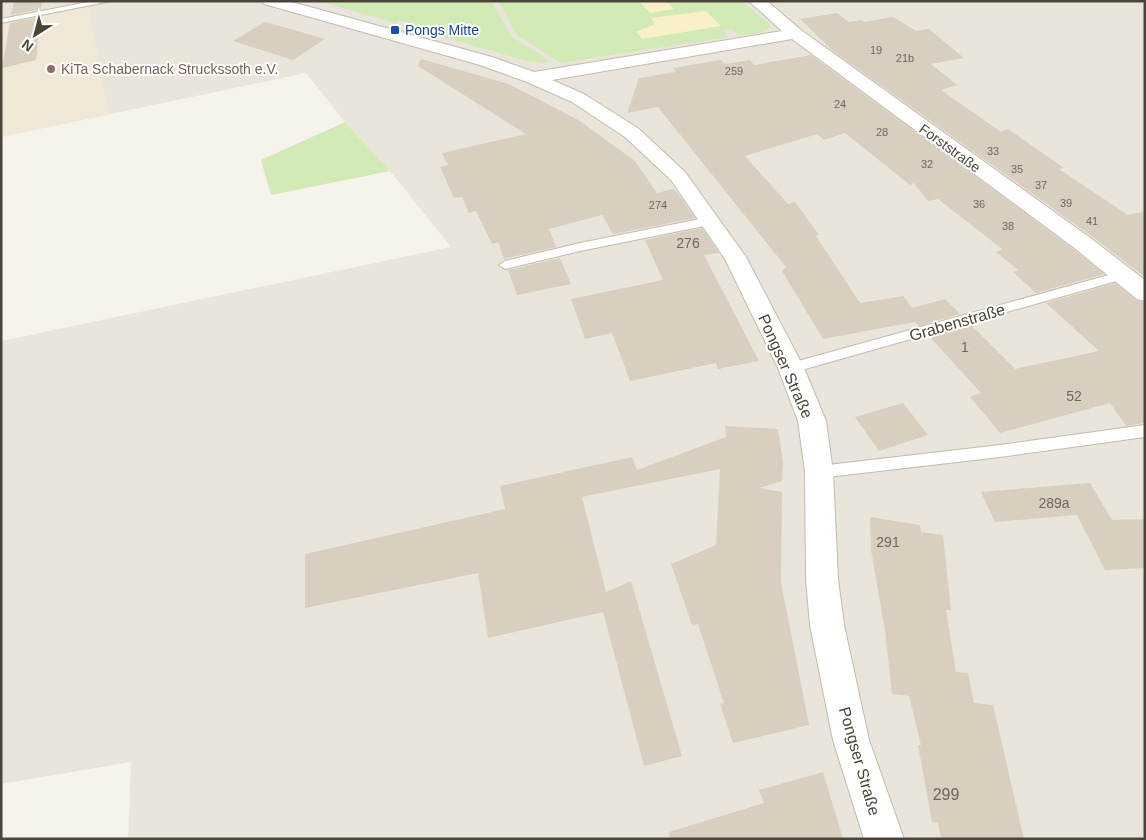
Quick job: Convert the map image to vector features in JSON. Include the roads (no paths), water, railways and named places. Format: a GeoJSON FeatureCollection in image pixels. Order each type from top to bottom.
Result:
{"type":"FeatureCollection","features":[{"type":"Feature","properties":{"kind":"street","name":"Pongser Straße"},"geometry":{"type":"LineString","coordinates":[[270,1],[486,61],[533,78],[578,98],[632,133],[678,176],[735,257],[791,368],[812,422],[818,472],[822,579],[827,624],[851,740],[884,839]]}},
{"type":"Feature","properties":{"kind":"street","name":"Forststraße"},"geometry":{"type":"LineString","coordinates":[[757,1],[795,34],[1081,242],[1145,293]]}},
{"type":"Feature","properties":{"kind":"street","name":"Pongser Straße"},"geometry":{"type":"LineString","coordinates":[[533,78],[795,34]]}},
{"type":"Feature","properties":{"kind":"lane"},"geometry":{"type":"LineString","coordinates":[[1,21],[107,1]]}},
{"type":"Feature","properties":{"kind":"lane"},"geometry":{"type":"LineString","coordinates":[[505,266],[580,248],[710,221]]}},
{"type":"Feature","properties":{"kind":"lane","name":"Grabenstraße"},"geometry":{"type":"LineString","coordinates":[[791,368],[1123,275]]}},
{"type":"Feature","properties":{"kind":"lane"},"geometry":{"type":"LineString","coordinates":[[818,472],[991,452],[1145,431]]}},
{"type":"Feature","properties":{"kind":"place","name":"Pongs Mitte"},"geometry":{"type":"Point","coordinates":[395,30]}},
{"type":"Feature","properties":{"kind":"place","name":"KiTa Schabernack Struckssoth e.V."},"geometry":{"type":"Point","coordinates":[51,69]}}]}
